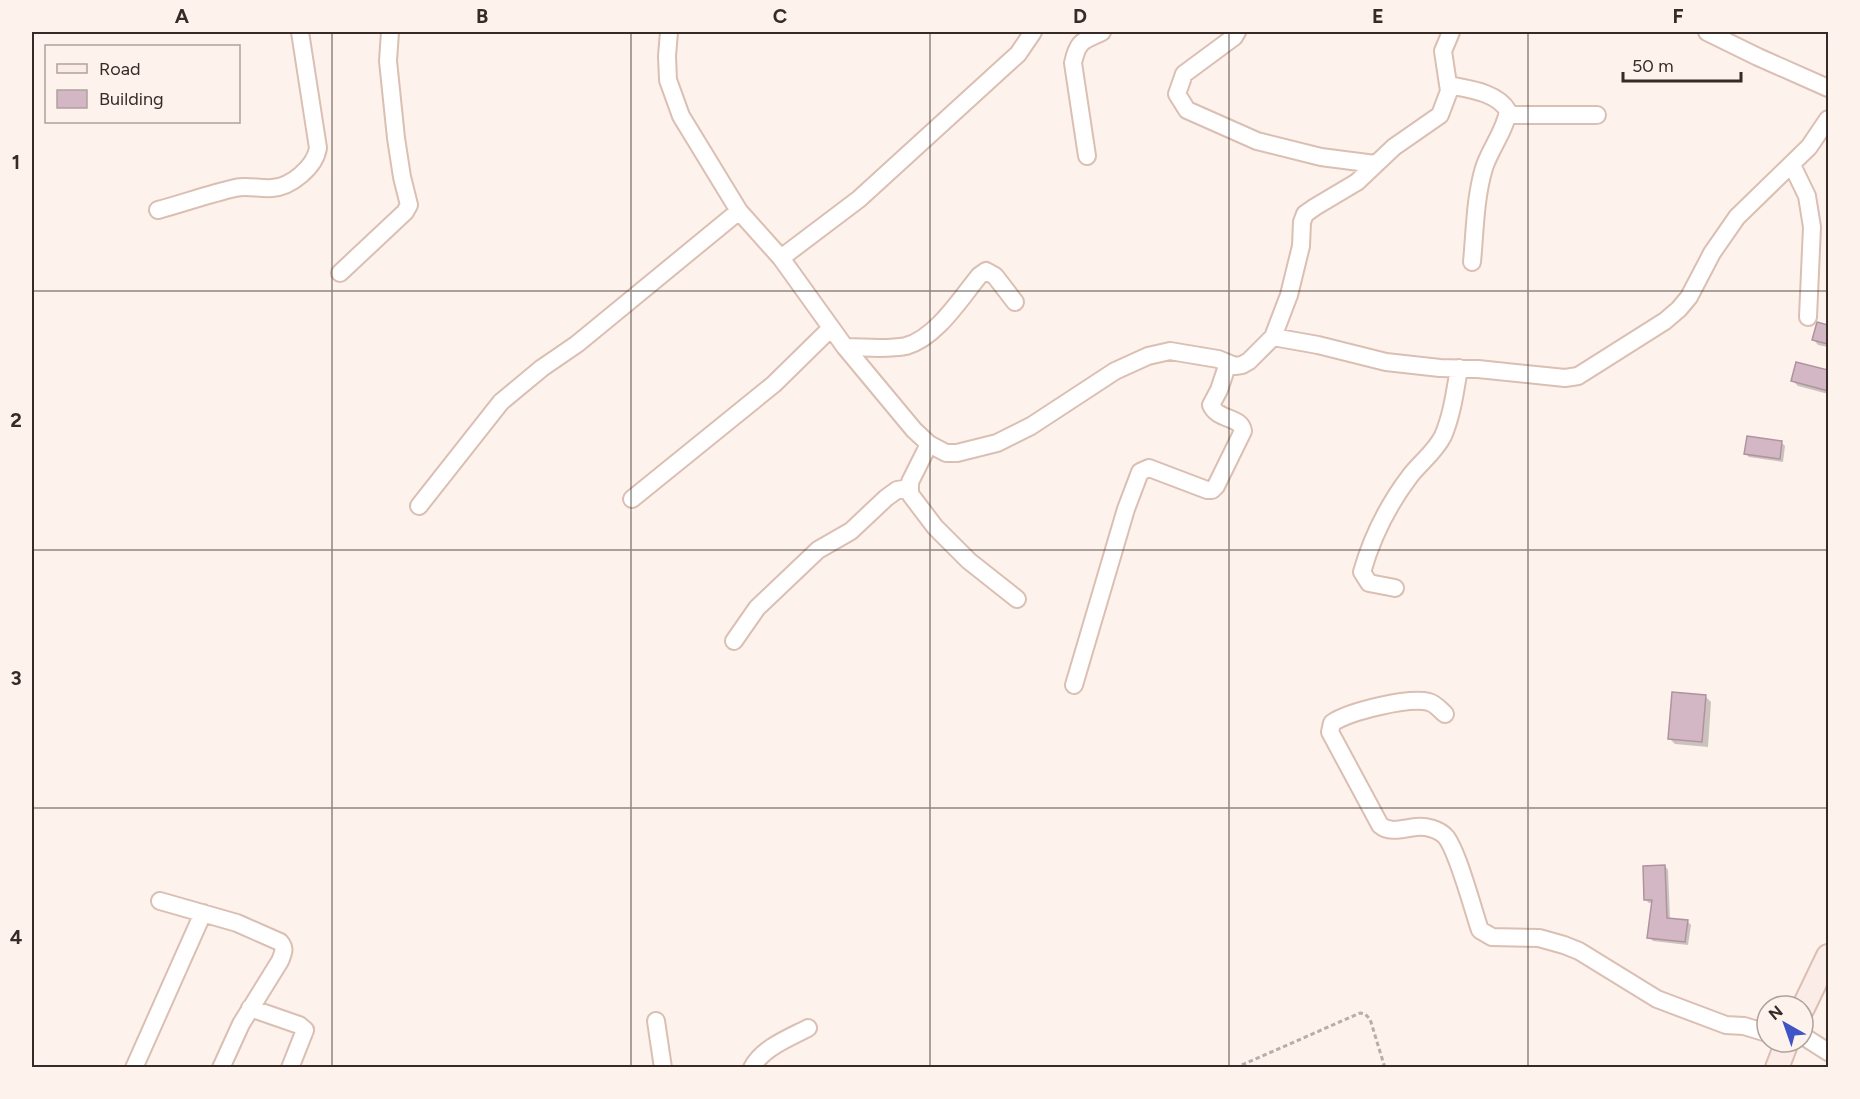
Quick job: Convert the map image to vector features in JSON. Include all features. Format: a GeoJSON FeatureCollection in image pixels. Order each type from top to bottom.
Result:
{"type":"FeatureCollection","features":[{"type":"Feature","properties":{"kind":"street"},"geometry":{"type":"LineString","coordinates":[[158,210],[238,187],[276,188],[298,177],[309,168],[317,157],[318,148],[300,32]]}},
{"type":"Feature","properties":{"kind":"street"},"geometry":{"type":"LineString","coordinates":[[340,273],[405,212],[409,205],[396,138],[388,61],[390,32]]}},
{"type":"Feature","properties":{"kind":"street"},"geometry":{"type":"LineString","coordinates":[[669,32],[668,80],[681,116],[739,211],[781,258],[845,347],[914,430],[929,444],[946,453],[957,453],[997,443],[1031,426],[1115,371],[1148,356],[1170,351],[1202,356],[1235,366],[1249,361],[1273,337],[1289,296],[1301,246],[1302,222],[1305,214],[1357,182],[1394,147],[1440,115],[1446,100],[1448,85],[1443,51],[1451,32]]}},
{"type":"Feature","properties":{"kind":"street"},"geometry":{"type":"LineString","coordinates":[[781,258],[838,216],[880,181],[1018,54],[1033,32]]}},
{"type":"Feature","properties":{"kind":"street"},"geometry":{"type":"LineString","coordinates":[[1087,156],[1073,63],[1076,48],[1084,39],[1102,32]]}},
{"type":"Feature","properties":{"kind":"street"},"geometry":{"type":"LineString","coordinates":[[1238,32],[1184,74],[1177,94],[1187,110],[1257,141],[1321,157],[1375,164]]}},
{"type":"Feature","properties":{"kind":"street"},"geometry":{"type":"LineString","coordinates":[[1707,32],[1828,88]]}},
{"type":"Feature","properties":{"kind":"street"},"geometry":{"type":"LineString","coordinates":[[1448,85],[1478,92],[1497,100],[1506,107],[1508,115],[1490,152],[1480,181],[1472,262]]}},
{"type":"Feature","properties":{"kind":"street"},"geometry":{"type":"LineString","coordinates":[[1508,115],[1597,115]]}},
{"type":"Feature","properties":{"kind":"street"},"geometry":{"type":"LineString","coordinates":[[1273,337],[1386,362],[1565,378],[1578,376],[1665,321],[1679,309],[1689,297],[1712,253],[1737,217],[1809,147],[1828,119]]}},
{"type":"Feature","properties":{"kind":"street"},"geometry":{"type":"LineString","coordinates":[[1792,165],[1807,196],[1812,227],[1808,317]]}},
{"type":"Feature","properties":{"kind":"street"},"geometry":{"type":"LineString","coordinates":[[419,506],[501,402],[542,368],[577,344],[739,211]]}},
{"type":"Feature","properties":{"kind":"street"},"geometry":{"type":"LineString","coordinates":[[845,347],[890,348],[908,345],[922,338],[942,321],[983,272],[992,273],[1015,302]]}},
{"type":"Feature","properties":{"kind":"street"},"geometry":{"type":"LineString","coordinates":[[632,499],[774,384],[831,328]]}},
{"type":"Feature","properties":{"kind":"street"},"geometry":{"type":"LineString","coordinates":[[1074,685],[1126,509],[1140,472],[1149,468],[1207,490],[1212,489],[1216,486],[1243,431],[1238,422],[1219,415],[1211,405],[1228,363]]}},
{"type":"Feature","properties":{"kind":"street"},"geometry":{"type":"LineString","coordinates":[[1395,588],[1369,583],[1362,572],[1370,547],[1386,513],[1410,476],[1442,439],[1451,415],[1459,368]]}},
{"type":"Feature","properties":{"kind":"street"},"geometry":{"type":"LineString","coordinates":[[929,444],[909,488],[914,500],[942,534],[969,561],[1017,599]]}},
{"type":"Feature","properties":{"kind":"street"},"geometry":{"type":"LineString","coordinates":[[735,641],[756,608],[818,550],[851,531],[885,498],[897,490],[909,488]]}},
{"type":"Feature","properties":{"kind":"street"},"geometry":{"type":"LineString","coordinates":[[1445,714],[1428,702],[1389,704],[1340,717],[1332,723],[1330,732],[1384,829],[1419,826],[1435,829],[1446,838],[1456,858],[1480,930],[1492,937],[1539,938],[1564,945],[1579,951],[1657,999],[1726,1025],[1755,1029]]}},
{"type":"Feature","properties":{"kind":"street"},"geometry":{"type":"LineString","coordinates":[[160,901],[237,923],[280,942],[283,946],[280,961],[241,1024],[221,1068]]}},
{"type":"Feature","properties":{"kind":"street"},"geometry":{"type":"LineString","coordinates":[[134,1068],[203,913]]}},
{"type":"Feature","properties":{"kind":"street"},"geometry":{"type":"LineString","coordinates":[[1810,994],[1828,956]]}},
{"type":"Feature","properties":{"kind":"street"},"geometry":{"type":"LineString","coordinates":[[250,1008],[299,1025],[305,1030],[290,1062],[290,1068]]}},
{"type":"Feature","properties":{"kind":"street"},"geometry":{"type":"LineString","coordinates":[[656,1021],[663,1068]]}},
{"type":"Feature","properties":{"kind":"street"},"geometry":{"type":"LineString","coordinates":[[752,1068],[756,1060],[765,1053],[808,1028]]}},
{"type":"Feature","properties":{"kind":"street"},"geometry":{"type":"LineString","coordinates":[[1815,1044],[1828,1052]]}},
{"type":"Feature","properties":{"kind":"path"},"geometry":{"type":"LineString","coordinates":[[1235,1068],[1360,1013],[1370,1019],[1385,1068]]}},
{"type":"Feature","properties":{"kind":"building"},"geometry":{"type":"Polygon","coordinates":[[[1817,322],[1828,325],[1828,344],[1812,340],[1817,322]]]}},
{"type":"Feature","properties":{"kind":"building"},"geometry":{"type":"Polygon","coordinates":[[[1796,362],[1828,370],[1828,391],[1791,381],[1796,362]]]}},
{"type":"Feature","properties":{"kind":"building"},"geometry":{"type":"Polygon","coordinates":[[[1747,436],[1782,441],[1780,459],[1744,454],[1747,436]]]}},
{"type":"Feature","properties":{"kind":"building"},"geometry":{"type":"Polygon","coordinates":[[[1672,692],[1706,695],[1702,742],[1668,739],[1672,692]]]}},
{"type":"Feature","properties":{"kind":"building"},"geometry":{"type":"Polygon","coordinates":[[[1665,865],[1667,918],[1688,920],[1685,942],[1647,938],[1652,900],[1644,900],[1643,866],[1665,865]]]}}]}
